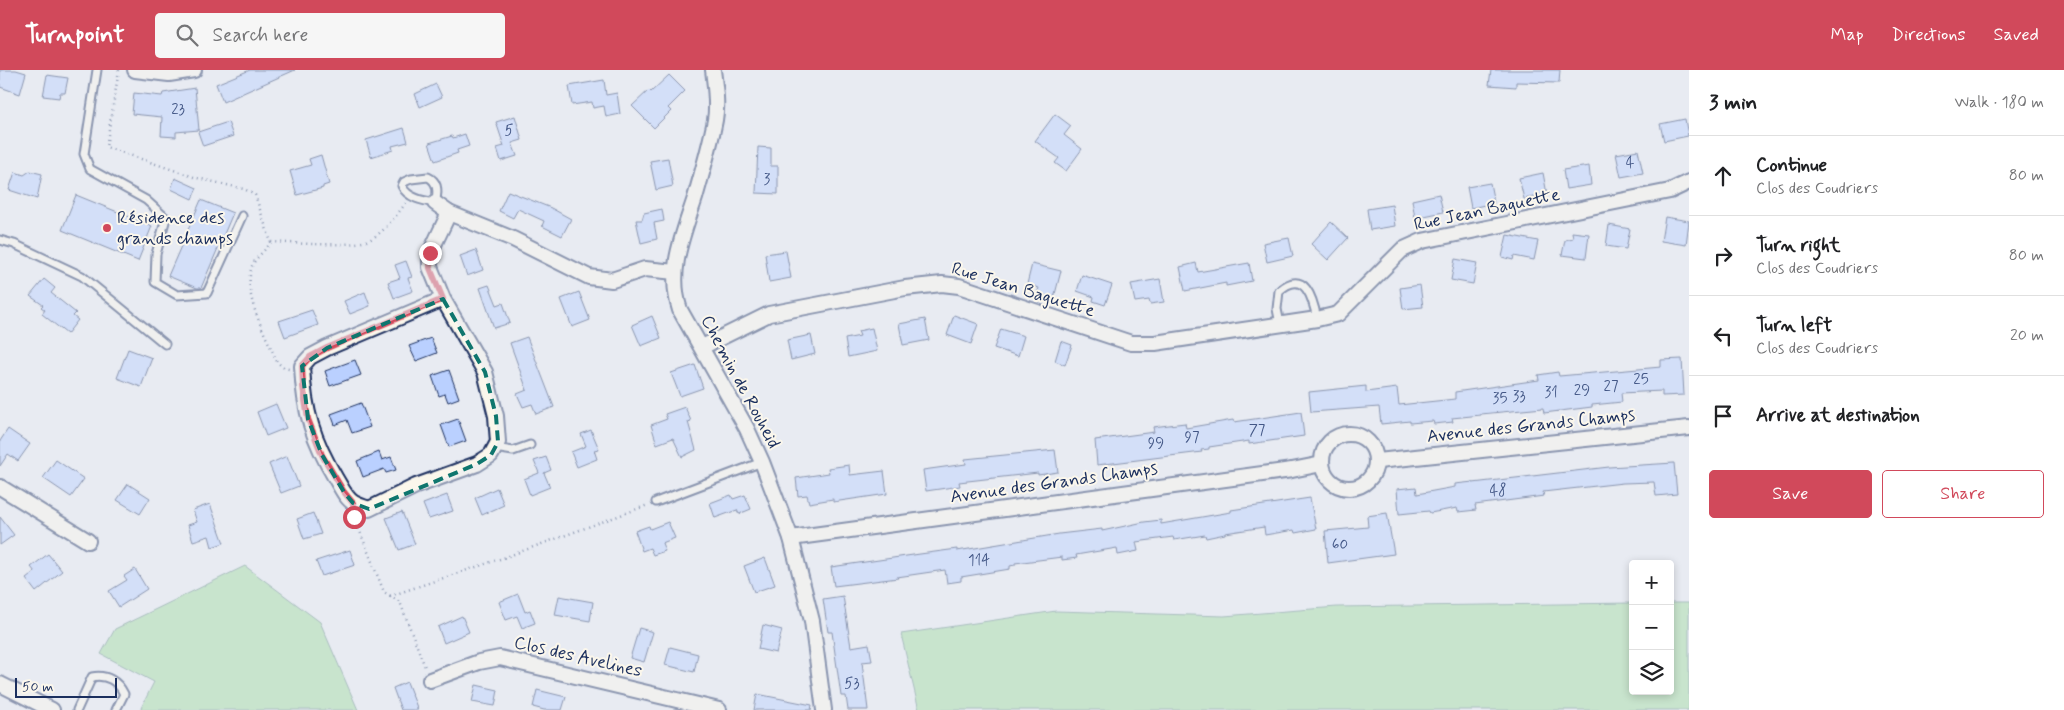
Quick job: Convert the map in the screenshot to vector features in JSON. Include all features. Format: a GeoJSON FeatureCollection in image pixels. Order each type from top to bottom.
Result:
{"type":"FeatureCollection","features":[{"type":"Feature","properties":{"kind":"street"},"geometry":{"type":"LineString","coordinates":[[134,70],[169,74],[194,70]]}},
{"type":"Feature","properties":{"kind":"street","name":"Chemin de Rouheid"},"geometry":{"type":"LineString","coordinates":[[713,70],[716,118],[679,248],[675,272],[675,294],[680,310],[747,430],[762,462],[791,538],[812,621],[824,710]]}},
{"type":"Feature","properties":{"kind":"street","name":"Rue Jean Baguette"},"geometry":{"type":"LineString","coordinates":[[702,347],[769,314],[905,288],[942,284],[959,286],[1131,343],[1155,343],[1317,319],[1338,314],[1402,250],[1422,241],[1670,191],[1689,182]]}},
{"type":"Feature","properties":{"kind":"street"},"geometry":{"type":"LineString","coordinates":[[435,203],[449,213],[512,239],[589,277],[612,280],[645,269],[675,272]]}},
{"type":"Feature","properties":{"kind":"street"},"geometry":{"type":"LineString","coordinates":[[443,299],[327,348],[310,357],[302,366],[308,419],[322,455],[344,492],[353,503],[369,508],[416,486],[477,464],[491,455],[498,442],[496,416],[485,372],[443,299],[430,268],[430,253],[449,213]]}},
{"type":"Feature","properties":{"kind":"street","name":"Avenue des Grands Champs"},"geometry":{"type":"LineString","coordinates":[[1378,461],[1689,428]]}},
{"type":"Feature","properties":{"kind":"street"},"geometry":{"type":"LineString","coordinates":[[1352,433],[1370,441],[1378,461],[1371,479],[1356,488],[1336,486],[1323,471],[1321,456],[1326,444],[1337,435],[1352,433]]}},
{"type":"Feature","properties":{"kind":"street","name":"Avenue des Grands Champs"},"geometry":{"type":"LineString","coordinates":[[791,538],[1322,464]]}},
{"type":"Feature","properties":{"kind":"street"},"geometry":{"type":"LineString","coordinates":[[0,487],[88,541]]}},
{"type":"Feature","properties":{"kind":"street","name":"Clos des Avelines"},"geometry":{"type":"LineString","coordinates":[[430,680],[479,662],[500,658],[719,710]]}},
{"type":"Feature","properties":{"kind":"street"},"geometry":{"type":"LineString","coordinates":[[0,684],[52,710]]}},
{"type":"Feature","properties":{"kind":"lane"},"geometry":{"type":"LineString","coordinates":[[97,70],[84,154],[90,169],[146,200],[166,218],[156,254],[156,282],[177,295],[207,293],[242,216]]}},
{"type":"Feature","properties":{"kind":"lane"},"geometry":{"type":"LineString","coordinates":[[428,177],[436,184],[437,194],[435,203],[411,196],[404,191],[402,186],[404,182],[411,179],[428,177]]}},
{"type":"Feature","properties":{"kind":"lane"},"geometry":{"type":"LineString","coordinates":[[0,240],[14,244],[82,276],[165,344]]}},
{"type":"Feature","properties":{"kind":"lane"},"geometry":{"type":"LineString","coordinates":[[1280,324],[1277,309],[1279,291],[1291,284],[1304,286],[1310,293],[1317,319]]}},
{"type":"Feature","properties":{"kind":"lane"},"geometry":{"type":"LineString","coordinates":[[495,448],[513,451],[530,445]]}},
{"type":"Feature","properties":{"kind":"lane"},"geometry":{"type":"LineString","coordinates":[[656,502],[762,462]]}},
{"type":"Feature","properties":{"kind":"lane"},"geometry":{"type":"LineString","coordinates":[[76,710],[92,677],[101,675],[120,684],[124,694],[116,710]]}},
{"type":"Feature","properties":{"kind":"path"},"geometry":{"type":"LineString","coordinates":[[119,70],[106,147],[197,178],[244,190],[255,196],[271,242]]}},
{"type":"Feature","properties":{"kind":"path"},"geometry":{"type":"LineString","coordinates":[[302,370],[284,368],[277,362],[254,307],[249,282],[252,264],[271,242],[350,243],[369,240],[390,226],[411,196]]}},
{"type":"Feature","properties":{"kind":"path"},"geometry":{"type":"LineString","coordinates":[[390,596],[506,557],[656,502]]}},
{"type":"Feature","properties":{"kind":"path"},"geometry":{"type":"LineString","coordinates":[[353,503],[354,517],[384,592],[400,602],[430,680]]}},
{"type":"Feature","properties":{"kind":"highlighted area"},"geometry":{"type":"Polygon","coordinates":[[[443,299],[485,372],[496,416],[498,442],[491,455],[477,464],[369,509],[353,503],[344,492],[322,455],[308,419],[302,366],[327,348],[443,299]]]}},
{"type":"Feature","properties":{"kind":"green space"},"geometry":{"type":"Polygon","coordinates":[[[245,566],[320,622],[358,710],[140,710],[154,682],[101,654],[115,629],[245,566]]]}},
{"type":"Feature","properties":{"kind":"green space"},"geometry":{"type":"Polygon","coordinates":[[[1629,603],[1629,695],[1674,695],[1674,603],[1689,603],[1689,710],[919,710],[901,634],[1056,611],[1224,616],[1337,607],[1629,603]]]}},
{"type":"Feature","properties":{"kind":"building"},"geometry":{"type":"Polygon","coordinates":[[[0,70],[16,70],[26,73],[20,94],[0,87],[0,70]]]}},
{"type":"Feature","properties":{"kind":"building"},"geometry":{"type":"Polygon","coordinates":[[[250,70],[295,70],[223,102],[216,84],[250,70]]]}},
{"type":"Feature","properties":{"kind":"building"},"geometry":{"type":"Polygon","coordinates":[[[1491,70],[1560,70],[1559,83],[1516,82],[1516,87],[1489,85],[1491,70]]]}},
{"type":"Feature","properties":{"kind":"building"},"geometry":{"type":"Polygon","coordinates":[[[47,75],[68,78],[65,93],[60,93],[59,98],[43,96],[47,75]]]}},
{"type":"Feature","properties":{"kind":"building"},"geometry":{"type":"Polygon","coordinates":[[[669,75],[685,91],[668,108],[671,111],[654,128],[632,106],[669,75]]]}},
{"type":"Feature","properties":{"kind":"building"},"geometry":{"type":"Polygon","coordinates":[[[604,80],[606,95],[617,93],[620,114],[606,117],[604,106],[593,108],[592,102],[572,105],[569,86],[604,80]]]}},
{"type":"Feature","properties":{"kind":"building"},"geometry":{"type":"Polygon","coordinates":[[[436,84],[442,97],[420,107],[415,94],[436,84]]]}},
{"type":"Feature","properties":{"kind":"building"},"geometry":{"type":"Polygon","coordinates":[[[195,88],[199,130],[176,132],[176,137],[161,136],[162,117],[132,114],[134,93],[162,96],[163,93],[195,88]]]}},
{"type":"Feature","properties":{"kind":"building"},"geometry":{"type":"Polygon","coordinates":[[[1055,114],[1071,126],[1064,135],[1082,149],[1066,171],[1055,163],[1059,158],[1035,141],[1055,114]]]}},
{"type":"Feature","properties":{"kind":"building"},"geometry":{"type":"Polygon","coordinates":[[[515,116],[522,140],[512,143],[517,156],[501,161],[497,148],[504,146],[496,122],[515,116]]]}},
{"type":"Feature","properties":{"kind":"building"},"geometry":{"type":"Polygon","coordinates":[[[1685,119],[1688,136],[1664,141],[1660,124],[1685,119]]]}},
{"type":"Feature","properties":{"kind":"building"},"geometry":{"type":"Polygon","coordinates":[[[228,122],[233,136],[203,146],[198,132],[228,122]]]}},
{"type":"Feature","properties":{"kind":"building"},"geometry":{"type":"Polygon","coordinates":[[[404,128],[408,142],[392,146],[393,150],[371,157],[366,140],[404,128]]]}},
{"type":"Feature","properties":{"kind":"building"},"geometry":{"type":"Polygon","coordinates":[[[465,134],[469,146],[457,150],[458,153],[435,161],[429,143],[465,134]]]}},
{"type":"Feature","properties":{"kind":"building"},"geometry":{"type":"Polygon","coordinates":[[[758,147],[771,148],[771,166],[778,166],[778,194],[756,193],[758,147]]]}},
{"type":"Feature","properties":{"kind":"building"},"geometry":{"type":"Polygon","coordinates":[[[1638,150],[1643,173],[1621,177],[1616,154],[1638,150]]]}},
{"type":"Feature","properties":{"kind":"building"},"geometry":{"type":"Polygon","coordinates":[[[321,155],[329,184],[323,186],[323,188],[297,195],[290,171],[311,165],[309,159],[321,155]]]}},
{"type":"Feature","properties":{"kind":"building"},"geometry":{"type":"Polygon","coordinates":[[[668,158],[673,186],[656,190],[650,161],[668,158]]]}},
{"type":"Feature","properties":{"kind":"building"},"geometry":{"type":"Polygon","coordinates":[[[1589,166],[1591,185],[1566,189],[1563,170],[1589,166]]]}},
{"type":"Feature","properties":{"kind":"building"},"geometry":{"type":"Polygon","coordinates":[[[30,171],[42,174],[37,199],[9,190],[15,172],[24,175],[30,171]]]}},
{"type":"Feature","properties":{"kind":"building"},"geometry":{"type":"Polygon","coordinates":[[[1543,173],[1547,194],[1524,199],[1519,178],[1543,173]]]}},
{"type":"Feature","properties":{"kind":"building"},"geometry":{"type":"Polygon","coordinates":[[[175,178],[197,188],[192,199],[171,189],[175,178]]]}},
{"type":"Feature","properties":{"kind":"building"},"geometry":{"type":"Polygon","coordinates":[[[1490,183],[1494,203],[1471,208],[1467,187],[1490,183]]]}},
{"type":"Feature","properties":{"kind":"building"},"geometry":{"type":"Polygon","coordinates":[[[508,191],[551,208],[571,219],[562,236],[542,226],[544,221],[518,209],[513,218],[499,211],[508,191]]]}},
{"type":"Feature","properties":{"kind":"building"},"geometry":{"type":"Polygon","coordinates":[[[1439,194],[1443,212],[1415,218],[1412,200],[1439,194]]]}},
{"type":"Feature","properties":{"kind":"building","name":"Résidence des grands champs"},"geometry":{"type":"Polygon","coordinates":[[[76,195],[152,226],[138,261],[62,230],[76,195]]]}},
{"type":"Feature","properties":{"kind":"building","name":"Résidence des grands champs"},"geometry":{"type":"Polygon","coordinates":[[[201,200],[233,213],[201,288],[197,288],[168,276],[201,200]]]}},
{"type":"Feature","properties":{"kind":"building"},"geometry":{"type":"Polygon","coordinates":[[[1392,205],[1395,226],[1370,230],[1367,209],[1392,205]]]}},
{"type":"Feature","properties":{"kind":"building"},"geometry":{"type":"Polygon","coordinates":[[[662,209],[664,221],[654,223],[657,239],[641,243],[636,220],[642,220],[644,213],[662,209]]]}},
{"type":"Feature","properties":{"kind":"building"},"geometry":{"type":"Polygon","coordinates":[[[1665,217],[1689,221],[1686,245],[1661,241],[1665,217]]]}},
{"type":"Feature","properties":{"kind":"building"},"geometry":{"type":"Polygon","coordinates":[[[1331,222],[1348,238],[1328,260],[1311,244],[1331,222]]]}},
{"type":"Feature","properties":{"kind":"building"},"geometry":{"type":"Polygon","coordinates":[[[1609,225],[1630,229],[1626,249],[1606,246],[1609,225]]]}},
{"type":"Feature","properties":{"kind":"building"},"geometry":{"type":"Polygon","coordinates":[[[1572,232],[1589,234],[1586,258],[1562,255],[1565,240],[1573,238],[1572,232]]]}},
{"type":"Feature","properties":{"kind":"building"},"geometry":{"type":"Polygon","coordinates":[[[1507,235],[1538,241],[1534,260],[1514,256],[1513,260],[1502,257],[1507,235]]]}},
{"type":"Feature","properties":{"kind":"building"},"geometry":{"type":"Polygon","coordinates":[[[1289,238],[1293,256],[1267,262],[1263,243],[1289,238]]]}},
{"type":"Feature","properties":{"kind":"building"},"geometry":{"type":"Polygon","coordinates":[[[476,250],[483,270],[467,276],[460,256],[476,250]]]}},
{"type":"Feature","properties":{"kind":"building"},"geometry":{"type":"Polygon","coordinates":[[[786,251],[791,278],[769,282],[765,254],[786,251]]]}},
{"type":"Feature","properties":{"kind":"building"},"geometry":{"type":"Polygon","coordinates":[[[1455,259],[1477,263],[1473,284],[1451,280],[1455,259]]]}},
{"type":"Feature","properties":{"kind":"building"},"geometry":{"type":"Polygon","coordinates":[[[406,261],[412,277],[408,278],[413,291],[394,298],[388,282],[400,278],[395,265],[406,261]]]}},
{"type":"Feature","properties":{"kind":"building"},"geometry":{"type":"Polygon","coordinates":[[[1196,263],[1198,272],[1249,263],[1252,281],[1226,286],[1226,283],[1185,291],[1180,267],[1196,263]]]}},
{"type":"Feature","properties":{"kind":"building"},"geometry":{"type":"Polygon","coordinates":[[[1032,264],[1061,271],[1054,298],[1037,293],[1039,288],[1027,284],[1032,264]]]}},
{"type":"Feature","properties":{"kind":"building"},"geometry":{"type":"Polygon","coordinates":[[[1082,275],[1112,285],[1105,305],[1093,301],[1094,297],[1077,291],[1082,275]]]}},
{"type":"Feature","properties":{"kind":"building"},"geometry":{"type":"Polygon","coordinates":[[[44,279],[55,288],[51,293],[76,313],[73,316],[78,320],[67,334],[42,314],[45,310],[41,307],[43,305],[30,296],[44,279]]]}},
{"type":"Feature","properties":{"kind":"building"},"geometry":{"type":"Polygon","coordinates":[[[1160,279],[1164,302],[1150,304],[1149,300],[1135,302],[1131,284],[1160,279]]]}},
{"type":"Feature","properties":{"kind":"building"},"geometry":{"type":"Polygon","coordinates":[[[489,285],[497,305],[503,303],[510,323],[494,328],[480,288],[489,285]]]}},
{"type":"Feature","properties":{"kind":"building"},"geometry":{"type":"Polygon","coordinates":[[[1420,285],[1423,307],[1403,309],[1400,288],[1420,285]]]}},
{"type":"Feature","properties":{"kind":"building"},"geometry":{"type":"Polygon","coordinates":[[[365,292],[370,306],[350,314],[344,301],[365,292]]]}},
{"type":"Feature","properties":{"kind":"building"},"geometry":{"type":"Polygon","coordinates":[[[579,292],[590,320],[572,327],[561,299],[579,292]]]}},
{"type":"Feature","properties":{"kind":"building"},"geometry":{"type":"Polygon","coordinates":[[[312,310],[318,325],[285,337],[279,321],[312,310]]]}},
{"type":"Feature","properties":{"kind":"building"},"geometry":{"type":"Polygon","coordinates":[[[954,315],[978,324],[971,344],[947,335],[954,315]]]}},
{"type":"Feature","properties":{"kind":"building"},"geometry":{"type":"Polygon","coordinates":[[[652,316],[661,338],[641,346],[632,325],[652,316]]]}},
{"type":"Feature","properties":{"kind":"building"},"geometry":{"type":"Polygon","coordinates":[[[925,319],[929,340],[903,345],[899,324],[925,319]]]}},
{"type":"Feature","properties":{"kind":"building"},"geometry":{"type":"Polygon","coordinates":[[[872,328],[877,351],[848,357],[845,339],[860,336],[858,331],[872,328]]]}},
{"type":"Feature","properties":{"kind":"building"},"geometry":{"type":"Polygon","coordinates":[[[1001,329],[1024,336],[1018,356],[994,348],[1001,329]]]}},
{"type":"Feature","properties":{"kind":"building"},"geometry":{"type":"Polygon","coordinates":[[[811,335],[815,354],[791,360],[787,340],[811,335]]]}},
{"type":"Feature","properties":{"kind":"building"},"geometry":{"type":"Polygon","coordinates":[[[527,337],[554,407],[536,414],[532,404],[523,407],[517,394],[527,390],[510,343],[527,337]]]}},
{"type":"Feature","properties":{"kind":"building"},"geometry":{"type":"Polygon","coordinates":[[[431,338],[437,353],[416,361],[409,346],[431,338]]]}},
{"type":"Feature","properties":{"kind":"building"},"geometry":{"type":"Polygon","coordinates":[[[1061,341],[1072,345],[1065,365],[1055,361],[1061,341]]]}},
{"type":"Feature","properties":{"kind":"building"},"geometry":{"type":"Polygon","coordinates":[[[128,349],[152,358],[141,387],[117,378],[128,349]]]}},
{"type":"Feature","properties":{"kind":"building"},"geometry":{"type":"Polygon","coordinates":[[[1682,359],[1684,395],[1662,396],[1662,391],[1621,393],[1622,402],[1592,405],[1592,407],[1544,413],[1543,408],[1481,414],[1452,418],[1453,422],[1434,424],[1433,421],[1410,423],[1410,421],[1381,424],[1379,407],[1311,412],[1309,392],[1366,386],[1366,392],[1397,388],[1399,405],[1455,399],[1455,392],[1539,380],[1538,375],[1558,372],[1559,376],[1661,367],[1661,360],[1682,359]]]}},
{"type":"Feature","properties":{"kind":"building"},"geometry":{"type":"Polygon","coordinates":[[[355,360],[361,375],[330,386],[325,371],[355,360]]]}},
{"type":"Feature","properties":{"kind":"building"},"geometry":{"type":"Polygon","coordinates":[[[695,365],[703,388],[680,396],[671,373],[695,365]]]}},
{"type":"Feature","properties":{"kind":"building"},"geometry":{"type":"Polygon","coordinates":[[[449,370],[459,398],[448,402],[445,394],[439,396],[432,376],[449,370]]]}},
{"type":"Feature","properties":{"kind":"building"},"geometry":{"type":"Polygon","coordinates":[[[361,403],[370,427],[352,433],[347,420],[335,425],[331,414],[361,403]]]}},
{"type":"Feature","properties":{"kind":"building"},"geometry":{"type":"Polygon","coordinates":[[[276,404],[286,428],[266,436],[257,412],[276,404]]]}},
{"type":"Feature","properties":{"kind":"building"},"geometry":{"type":"Polygon","coordinates":[[[685,407],[691,421],[688,422],[696,450],[682,457],[673,438],[657,444],[651,425],[667,419],[665,414],[685,407]]]}},
{"type":"Feature","properties":{"kind":"building"},"geometry":{"type":"Polygon","coordinates":[[[1301,412],[1304,436],[1249,444],[1249,441],[1209,447],[1209,449],[1201,450],[1202,452],[1097,465],[1095,440],[1154,432],[1153,427],[1185,423],[1186,428],[1301,412]]]}},
{"type":"Feature","properties":{"kind":"building"},"geometry":{"type":"Polygon","coordinates":[[[458,419],[466,441],[449,447],[441,425],[458,419]]]}},
{"type":"Feature","properties":{"kind":"building"},"geometry":{"type":"Polygon","coordinates":[[[8,429],[30,444],[18,461],[8,454],[0,466],[0,441],[8,429]]]}},
{"type":"Feature","properties":{"kind":"building"},"geometry":{"type":"Polygon","coordinates":[[[591,430],[599,449],[594,450],[597,459],[577,467],[571,452],[586,446],[581,434],[591,430]]]}},
{"type":"Feature","properties":{"kind":"building"},"geometry":{"type":"Polygon","coordinates":[[[1055,450],[1058,472],[959,482],[960,486],[926,491],[923,470],[966,464],[965,459],[1055,450]]]}},
{"type":"Feature","properties":{"kind":"building"},"geometry":{"type":"Polygon","coordinates":[[[379,452],[382,460],[391,457],[396,470],[386,473],[384,469],[363,477],[357,461],[379,452]]]}},
{"type":"Feature","properties":{"kind":"building"},"geometry":{"type":"Polygon","coordinates":[[[287,456],[299,486],[281,493],[269,464],[287,456]]]}},
{"type":"Feature","properties":{"kind":"building"},"geometry":{"type":"Polygon","coordinates":[[[546,457],[551,470],[544,473],[550,487],[530,495],[524,479],[539,473],[534,461],[546,457]]]}},
{"type":"Feature","properties":{"kind":"building"},"geometry":{"type":"Polygon","coordinates":[[[56,460],[84,479],[71,497],[43,478],[56,460]]]}},
{"type":"Feature","properties":{"kind":"building"},"geometry":{"type":"Polygon","coordinates":[[[1674,463],[1677,494],[1656,496],[1654,482],[1623,483],[1543,492],[1544,496],[1475,505],[1476,510],[1458,512],[1457,508],[1430,513],[1429,511],[1399,514],[1397,489],[1416,487],[1417,494],[1455,487],[1455,484],[1609,467],[1674,463]]]}},
{"type":"Feature","properties":{"kind":"building"},"geometry":{"type":"Polygon","coordinates":[[[849,465],[850,475],[884,471],[887,494],[833,502],[833,499],[809,503],[807,495],[798,496],[796,478],[829,473],[828,468],[849,465]]]}},
{"type":"Feature","properties":{"kind":"building"},"geometry":{"type":"Polygon","coordinates":[[[128,484],[150,498],[140,514],[117,500],[128,484]]]}},
{"type":"Feature","properties":{"kind":"building"},"geometry":{"type":"Polygon","coordinates":[[[497,488],[504,505],[482,515],[475,498],[497,488]]]}},
{"type":"Feature","properties":{"kind":"building"},"geometry":{"type":"Polygon","coordinates":[[[447,495],[453,511],[429,519],[423,504],[447,495]]]}},
{"type":"Feature","properties":{"kind":"building"},"geometry":{"type":"Polygon","coordinates":[[[731,495],[733,499],[745,495],[751,509],[739,514],[737,510],[715,518],[710,503],[731,495]]]}},
{"type":"Feature","properties":{"kind":"building"},"geometry":{"type":"Polygon","coordinates":[[[1310,498],[1316,529],[1295,533],[1294,530],[1265,535],[1264,527],[1206,538],[1205,535],[1174,540],[1173,537],[1136,542],[1138,551],[1118,555],[1117,548],[1076,555],[1077,558],[1062,560],[1062,557],[1015,563],[1015,565],[1010,566],[1010,569],[961,577],[961,581],[947,583],[945,570],[834,586],[831,567],[957,549],[957,551],[1059,534],[1102,529],[1102,531],[1144,522],[1161,520],[1161,524],[1231,512],[1231,510],[1310,498]]]}},
{"type":"Feature","properties":{"kind":"building"},"geometry":{"type":"Polygon","coordinates":[[[210,504],[224,543],[212,547],[209,536],[193,541],[188,525],[197,522],[193,510],[210,504]]]}},
{"type":"Feature","properties":{"kind":"building"},"geometry":{"type":"Polygon","coordinates":[[[402,512],[415,544],[399,550],[386,518],[402,512]]]}},
{"type":"Feature","properties":{"kind":"building"},"geometry":{"type":"Polygon","coordinates":[[[313,513],[321,534],[304,539],[297,519],[313,513]]]}},
{"type":"Feature","properties":{"kind":"building"},"geometry":{"type":"Polygon","coordinates":[[[1387,513],[1394,554],[1328,563],[1325,531],[1368,527],[1367,516],[1387,513]]]}},
{"type":"Feature","properties":{"kind":"building"},"geometry":{"type":"Polygon","coordinates":[[[0,517],[14,535],[0,545],[0,517]]]}},
{"type":"Feature","properties":{"kind":"building"},"geometry":{"type":"Polygon","coordinates":[[[668,522],[675,538],[662,543],[665,551],[653,555],[650,548],[642,551],[635,531],[649,526],[650,529],[668,522]]]}},
{"type":"Feature","properties":{"kind":"building"},"geometry":{"type":"Polygon","coordinates":[[[350,550],[355,565],[322,576],[316,561],[350,550]]]}},
{"type":"Feature","properties":{"kind":"building"},"geometry":{"type":"Polygon","coordinates":[[[48,554],[62,571],[36,592],[26,579],[35,572],[31,567],[48,554]]]}},
{"type":"Feature","properties":{"kind":"building"},"geometry":{"type":"Polygon","coordinates":[[[765,558],[775,585],[754,592],[744,566],[765,558]]]}},
{"type":"Feature","properties":{"kind":"building"},"geometry":{"type":"Polygon","coordinates":[[[135,569],[147,589],[119,607],[109,591],[127,580],[124,576],[135,569]]]}},
{"type":"Feature","properties":{"kind":"building"},"geometry":{"type":"Polygon","coordinates":[[[518,594],[525,612],[530,610],[535,623],[522,628],[517,616],[506,620],[499,602],[518,594]]]}},
{"type":"Feature","properties":{"kind":"building"},"geometry":{"type":"Polygon","coordinates":[[[559,596],[593,602],[590,621],[555,615],[559,596]]]}},
{"type":"Feature","properties":{"kind":"building"},"geometry":{"type":"Polygon","coordinates":[[[843,596],[851,647],[869,644],[872,661],[862,662],[868,710],[848,710],[846,696],[841,696],[832,632],[828,632],[823,599],[843,596]]]}},
{"type":"Feature","properties":{"kind":"building"},"geometry":{"type":"Polygon","coordinates":[[[462,616],[469,632],[444,643],[438,627],[462,616]]]}},
{"type":"Feature","properties":{"kind":"building"},"geometry":{"type":"Polygon","coordinates":[[[763,625],[782,630],[776,653],[758,649],[763,625]]]}},
{"type":"Feature","properties":{"kind":"building"},"geometry":{"type":"Polygon","coordinates":[[[639,628],[653,632],[644,662],[630,658],[639,628]]]}},
{"type":"Feature","properties":{"kind":"building"},"geometry":{"type":"Polygon","coordinates":[[[670,647],[698,654],[694,672],[665,665],[670,647]]]}},
{"type":"Feature","properties":{"kind":"building"},"geometry":{"type":"Polygon","coordinates":[[[407,682],[418,710],[401,710],[393,688],[407,682]]]}},
{"type":"Feature","properties":{"kind":"building"},"geometry":{"type":"Polygon","coordinates":[[[476,685],[498,690],[495,706],[472,702],[476,685]]]}},
{"type":"Feature","properties":{"kind":"building"},"geometry":{"type":"Polygon","coordinates":[[[537,690],[566,697],[562,710],[544,710],[533,707],[537,690]]]}},
{"type":"Feature","properties":{"kind":"building"},"geometry":{"type":"Polygon","coordinates":[[[757,694],[812,705],[811,710],[754,710],[757,694]]]}},
{"type":"Feature","properties":{"kind":"place","name":"Résidence des grands champs"},"geometry":{"type":"Point","coordinates":[107,228]}},
{"type":"Feature","properties":{"kind":"route"},"geometry":{"type":"LineString","coordinates":[[354,517],[353,503],[344,492],[322,455],[308,419],[302,366],[310,357],[327,348],[443,299],[430,268],[430,253]]}}]}
